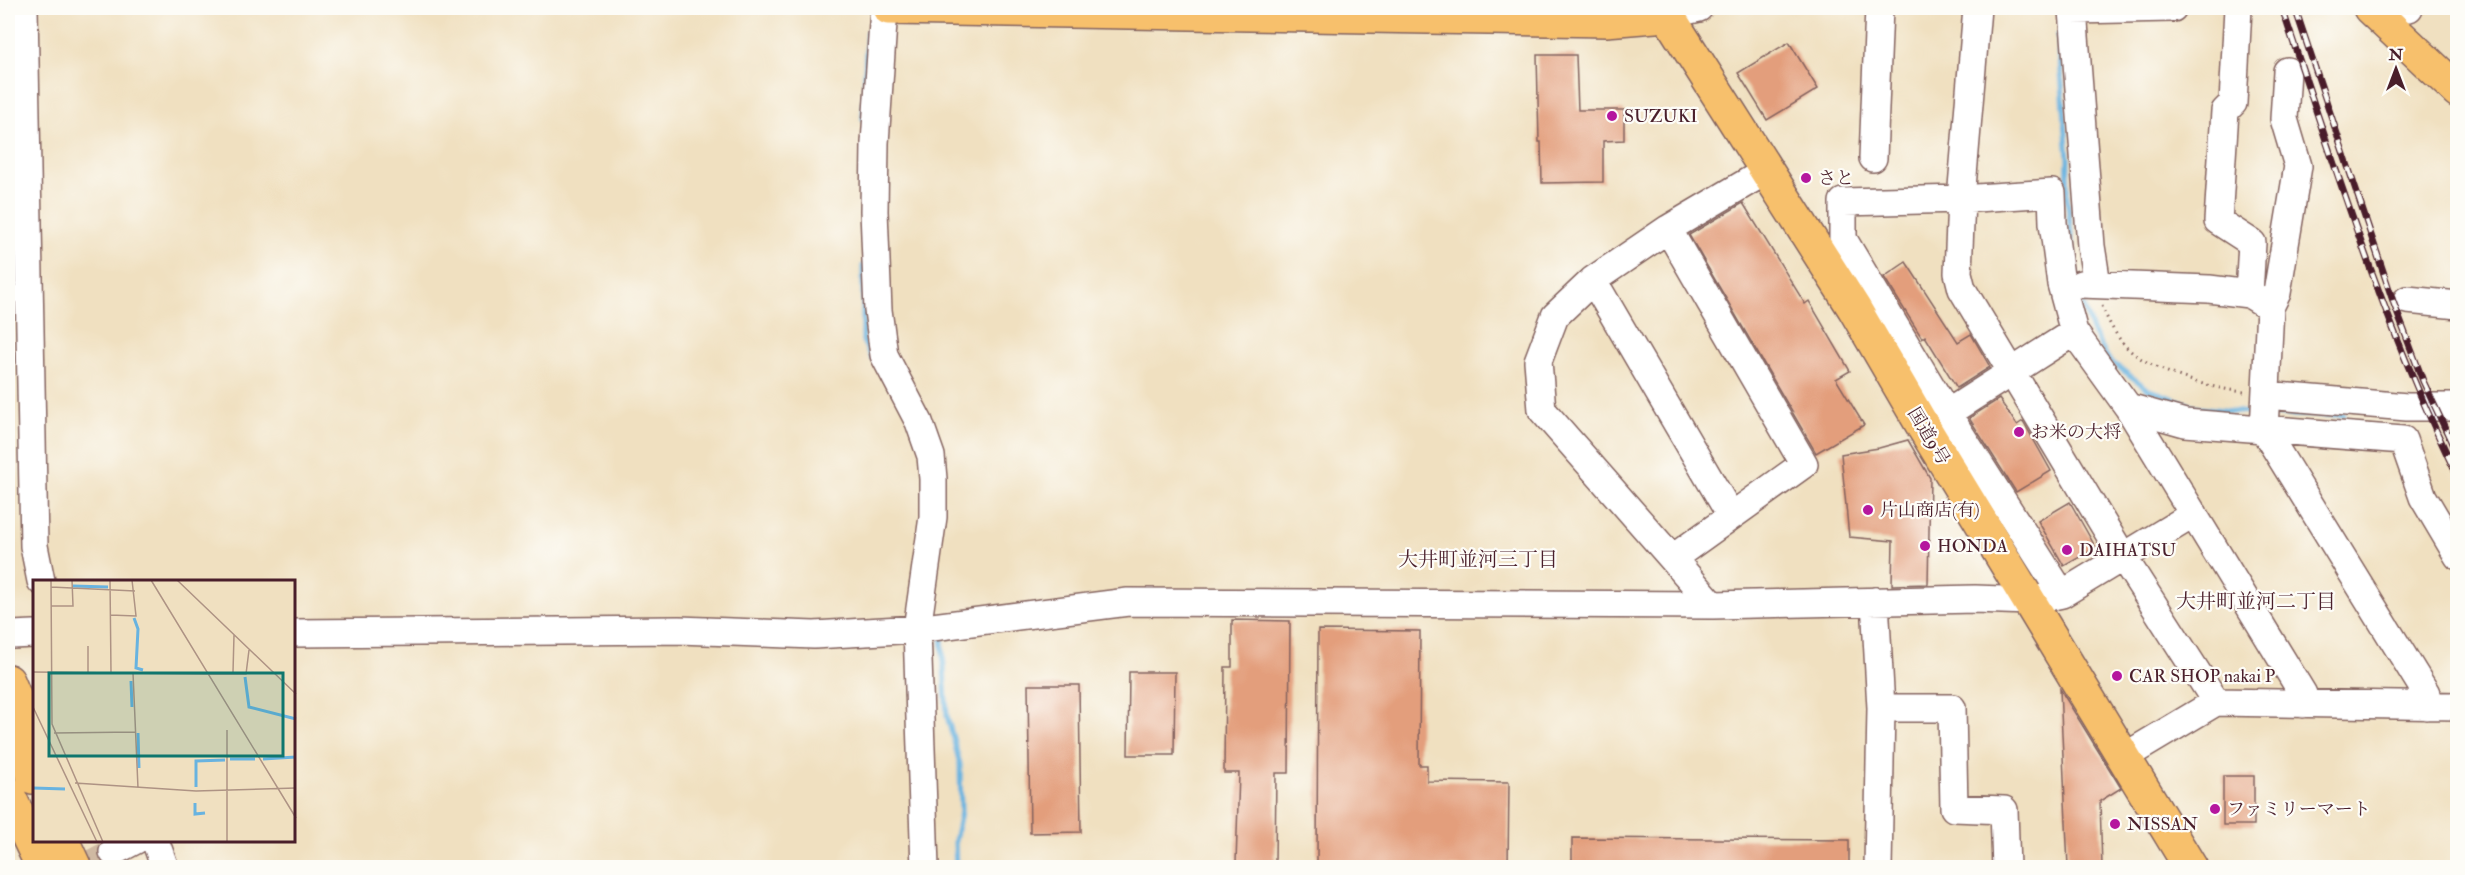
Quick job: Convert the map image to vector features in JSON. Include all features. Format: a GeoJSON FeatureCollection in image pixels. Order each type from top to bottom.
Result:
{"type":"FeatureCollection","features":[{"type":"Feature","properties":{"kind":"main road"},"geometry":{"type":"LineString","coordinates":[[886,8],[1194,11],[1606,20],[1665,11]]}},
{"type":"Feature","properties":{"kind":"main road"},"geometry":{"type":"LineString","coordinates":[[2371,9],[2457,91]]}},
{"type":"Feature","properties":{"kind":"main road","name":"国道9号"},"geometry":{"type":"LineString","coordinates":[[1665,11],[1854,308],[1935,421],[2029,601],[2191,867]]}},
{"type":"Feature","properties":{"kind":"main road"},"geometry":{"type":"LineString","coordinates":[[8,681],[24,721],[20,792]]}},
{"type":"Feature","properties":{"kind":"main road"},"geometry":{"type":"LineString","coordinates":[[8,724],[20,792],[33,834]]}},
{"type":"Feature","properties":{"kind":"main road"},"geometry":{"type":"LineString","coordinates":[[35,842],[43,867]]}},
{"type":"Feature","properties":{"kind":"main road"},"geometry":{"type":"LineString","coordinates":[[63,842],[75,867]]}},
{"type":"Feature","properties":{"kind":"street"},"geometry":{"type":"LineString","coordinates":[[24,8],[18,324],[34,546],[41,580]]}},
{"type":"Feature","properties":{"kind":"street"},"geometry":{"type":"LineString","coordinates":[[886,8],[876,143],[874,211],[878,310],[884,355],[919,422],[932,456],[933,478],[933,517],[917,629],[925,867]]}},
{"type":"Feature","properties":{"kind":"street"},"geometry":{"type":"LineString","coordinates":[[1665,11],[1699,8]]}},
{"type":"Feature","properties":{"kind":"street"},"geometry":{"type":"LineString","coordinates":[[1873,158],[1879,8]]}},
{"type":"Feature","properties":{"kind":"street"},"geometry":{"type":"LineString","coordinates":[[1977,8],[1961,199],[1958,273],[1962,289],[2123,557],[2216,702]]}},
{"type":"Feature","properties":{"kind":"street"},"geometry":{"type":"LineString","coordinates":[[2097,284],[2091,246],[2068,8],[2173,8]]}},
{"type":"Feature","properties":{"kind":"street"},"geometry":{"type":"LineString","coordinates":[[2238,8],[2232,103],[2225,111],[2218,221],[2252,243],[2260,301],[2266,394],[2264,429],[2426,693],[2426,706]]}},
{"type":"Feature","properties":{"kind":"street"},"geometry":{"type":"LineString","coordinates":[[2371,9],[2409,8]]}},
{"type":"Feature","properties":{"kind":"street"},"geometry":{"type":"LineString","coordinates":[[2061,284],[2209,289],[2260,301],[2277,293],[2298,166],[2284,119],[2287,72]]}},
{"type":"Feature","properties":{"kind":"street"},"geometry":{"type":"LineString","coordinates":[[1713,605],[1542,410],[1538,361],[1555,316],[1593,280],[1668,229],[1766,171]]}},
{"type":"Feature","properties":{"kind":"street"},"geometry":{"type":"LineString","coordinates":[[2062,594],[1935,421],[1843,238],[1843,202],[1961,199],[2052,193],[2053,223],[2061,284],[2074,332],[2128,407],[2194,514],[2303,694],[2303,704]]}},
{"type":"Feature","properties":{"kind":"street"},"geometry":{"type":"LineString","coordinates":[[1668,229],[1804,464],[1672,558]]}},
{"type":"Feature","properties":{"kind":"street"},"geometry":{"type":"LineString","coordinates":[[1593,280],[1731,516]]}},
{"type":"Feature","properties":{"kind":"street"},"geometry":{"type":"LineString","coordinates":[[2407,300],[2457,305]]}},
{"type":"Feature","properties":{"kind":"street"},"geometry":{"type":"LineString","coordinates":[[1935,421],[2074,332]]}},
{"type":"Feature","properties":{"kind":"street"},"geometry":{"type":"LineString","coordinates":[[2266,394],[2406,407],[2457,407]]}},
{"type":"Feature","properties":{"kind":"street"},"geometry":{"type":"LineString","coordinates":[[2128,407],[2185,423],[2403,440],[2423,497],[2457,556]]}},
{"type":"Feature","properties":{"kind":"street"},"geometry":{"type":"LineString","coordinates":[[296,633],[679,630],[814,635],[917,629],[1128,602],[1713,605],[2029,601],[2062,594],[2194,514]]}},
{"type":"Feature","properties":{"kind":"street"},"geometry":{"type":"LineString","coordinates":[[1875,602],[1881,708],[1878,867]]}},
{"type":"Feature","properties":{"kind":"street"},"geometry":{"type":"LineString","coordinates":[[2124,757],[2216,702],[2457,706]]}},
{"type":"Feature","properties":{"kind":"street"},"geometry":{"type":"LineString","coordinates":[[1881,708],[1952,708],[1954,808],[2004,810],[2006,867]]}},
{"type":"Feature","properties":{"kind":"street"},"geometry":{"type":"LineString","coordinates":[[155,842],[165,867]]}},
{"type":"Feature","properties":{"kind":"path"},"geometry":{"type":"LineString","coordinates":[[2097,284],[2103,309],[2123,344],[2148,362],[2178,376],[2223,390],[2266,394]]}},
{"type":"Feature","properties":{"kind":"building"},"geometry":{"type":"Polygon","coordinates":[[[1789,42],[1818,89],[1767,120],[1738,73],[1789,42]]]}},
{"type":"Feature","properties":{"kind":"building"},"geometry":{"type":"Polygon","coordinates":[[[1537,55],[1576,55],[1578,110],[1624,110],[1624,140],[1603,141],[1603,182],[1542,183],[1537,55]]]}},
{"type":"Feature","properties":{"kind":"building"},"geometry":{"type":"Polygon","coordinates":[[[1743,203],[1805,304],[1809,301],[1850,371],[1836,379],[1864,425],[1816,453],[1689,235],[1743,203]]]}},
{"type":"Feature","properties":{"kind":"building"},"geometry":{"type":"Polygon","coordinates":[[[1906,262],[1958,342],[1971,334],[1990,367],[1957,388],[1925,336],[1922,338],[1884,277],[1906,262]]]}},
{"type":"Feature","properties":{"kind":"building"},"geometry":{"type":"Polygon","coordinates":[[[1999,399],[2017,425],[2023,421],[2051,471],[2016,492],[1969,418],[1999,399]]]}},
{"type":"Feature","properties":{"kind":"building"},"geometry":{"type":"Polygon","coordinates":[[[1908,440],[1930,478],[1928,584],[1892,585],[1893,541],[1849,537],[1841,454],[1879,448],[1908,440]]]}},
{"type":"Feature","properties":{"kind":"building"},"geometry":{"type":"Polygon","coordinates":[[[2070,502],[2096,548],[2064,566],[2038,521],[2070,502]]]}},
{"type":"Feature","properties":{"kind":"building"},"geometry":{"type":"Polygon","coordinates":[[[1232,620],[1290,621],[1289,773],[1276,773],[1275,864],[1236,863],[1239,773],[1224,773],[1225,667],[1232,667],[1232,620]]]}},
{"type":"Feature","properties":{"kind":"building"},"geometry":{"type":"Polygon","coordinates":[[[1318,630],[1420,631],[1419,765],[1427,765],[1427,781],[1509,782],[1508,867],[1317,867],[1318,630]]]}},
{"type":"Feature","properties":{"kind":"building"},"geometry":{"type":"Polygon","coordinates":[[[1129,672],[1175,672],[1174,755],[1128,755],[1129,672]]]}},
{"type":"Feature","properties":{"kind":"building"},"geometry":{"type":"Polygon","coordinates":[[[1028,685],[1079,685],[1081,832],[1030,833],[1028,685]]]}},
{"type":"Feature","properties":{"kind":"building"},"geometry":{"type":"Polygon","coordinates":[[[2060,689],[2121,788],[2100,801],[2102,867],[2068,867],[2060,689]]]}},
{"type":"Feature","properties":{"kind":"building"},"geometry":{"type":"Polygon","coordinates":[[[2223,776],[2254,776],[2254,825],[2223,825],[2223,776]]]}},
{"type":"Feature","properties":{"kind":"building"},"geometry":{"type":"Polygon","coordinates":[[[1572,838],[1849,840],[1849,867],[1572,867],[1572,838]]]}},
{"type":"Feature","properties":{"kind":"waterway"},"geometry":{"type":"LineString","coordinates":[[863,119],[867,32]]}},
{"type":"Feature","properties":{"kind":"waterway"},"geometry":{"type":"LineString","coordinates":[[2058,35],[2068,158],[2067,197],[2076,279]]}},
{"type":"Feature","properties":{"kind":"waterway"},"geometry":{"type":"LineString","coordinates":[[863,266],[863,341],[872,358]]}},
{"type":"Feature","properties":{"kind":"waterway"},"geometry":{"type":"LineString","coordinates":[[2079,291],[2092,331],[2109,360],[2148,389],[2197,407],[2256,414]]}},
{"type":"Feature","properties":{"kind":"waterway"},"geometry":{"type":"LineString","coordinates":[[2272,415],[2343,415]]}},
{"type":"Feature","properties":{"kind":"waterway"},"geometry":{"type":"LineString","coordinates":[[2436,420],[2458,422]]}},
{"type":"Feature","properties":{"kind":"waterway"},"geometry":{"type":"LineString","coordinates":[[942,637],[947,716],[960,764],[961,812],[955,841],[956,868]]}},
{"type":"Feature","properties":{"kind":"tunnel"},"geometry":{"type":"LineString","coordinates":[[82,868],[113,852]]}},
{"type":"Feature","properties":{"kind":"railway"},"geometry":{"type":"LineString","coordinates":[[2282,8],[2362,246],[2407,363],[2458,477]]}},
{"type":"Feature","properties":{"kind":"railway"},"geometry":{"type":"LineString","coordinates":[[2295,8],[2394,304],[2423,381],[2458,456]]}},
{"type":"Feature","properties":{"kind":"place","name":"SUZUKI"},"geometry":{"type":"Point","coordinates":[1612,116]}},
{"type":"Feature","properties":{"kind":"place","name":"さと"},"geometry":{"type":"Point","coordinates":[1806,178]}},
{"type":"Feature","properties":{"kind":"place","name":"お米の大将"},"geometry":{"type":"Point","coordinates":[2019,432]}},
{"type":"Feature","properties":{"kind":"place","name":"片山商店(有)"},"geometry":{"type":"Point","coordinates":[1868,510]}},
{"type":"Feature","properties":{"kind":"place","name":"HONDA"},"geometry":{"type":"Point","coordinates":[1925,546]}},
{"type":"Feature","properties":{"kind":"place","name":"DAIHATSU"},"geometry":{"type":"Point","coordinates":[2067,550]}},
{"type":"Feature","properties":{"kind":"place","name":"CAR SHOP nakai P"},"geometry":{"type":"Point","coordinates":[2117,676]}},
{"type":"Feature","properties":{"kind":"place","name":"ファミリーマート"},"geometry":{"type":"Point","coordinates":[2215,809]}},
{"type":"Feature","properties":{"kind":"place","name":"NISSAN"},"geometry":{"type":"Point","coordinates":[2115,824]}},
{"type":"Feature","properties":{"kind":"district","name":"大井町並河三丁目"},"geometry":{"type":"Point","coordinates":[1478,559]}},
{"type":"Feature","properties":{"kind":"district","name":"大井町並河二丁目"},"geometry":{"type":"Point","coordinates":[2256,601]}}]}
